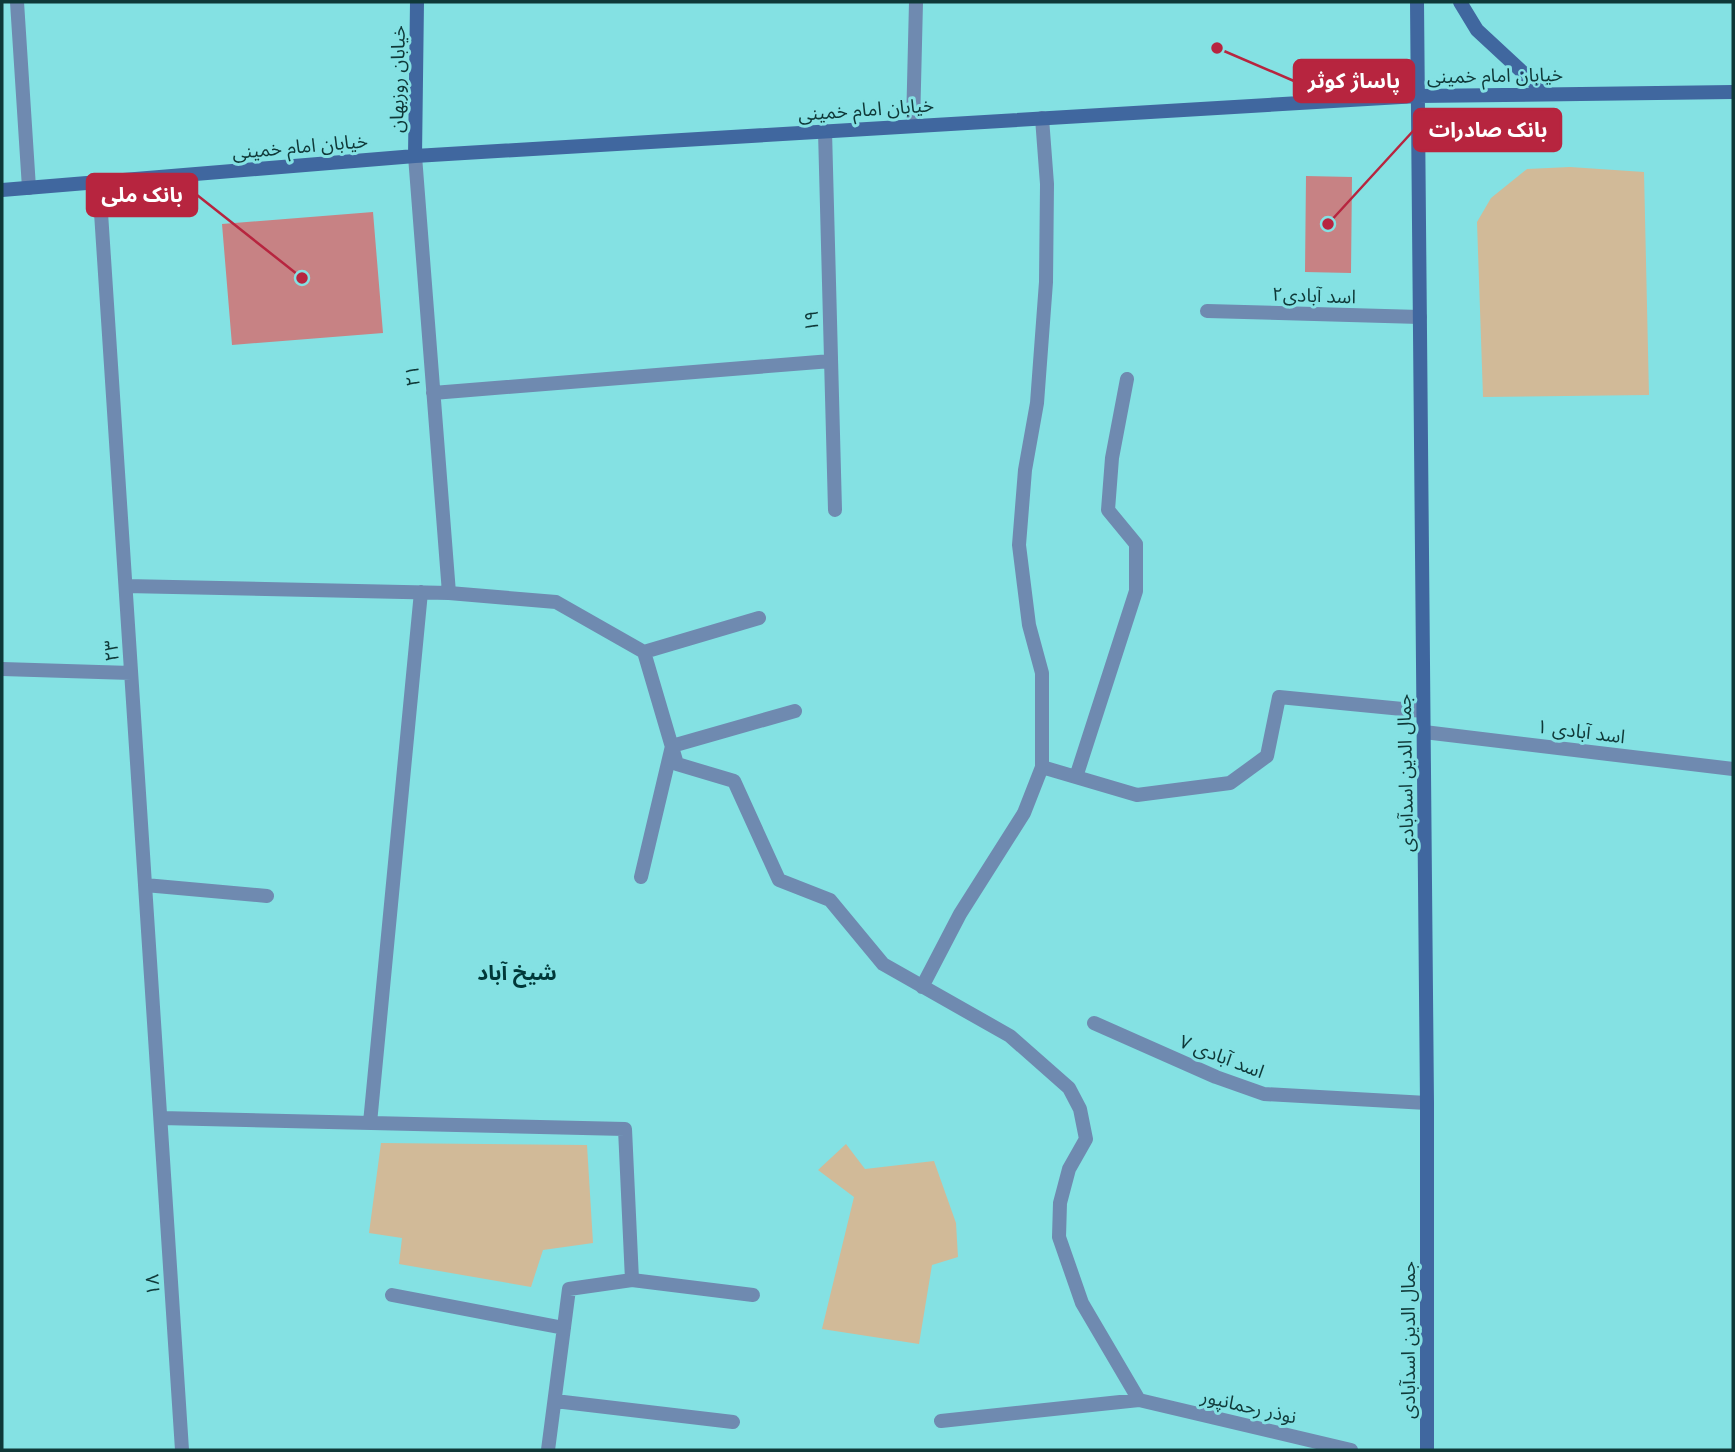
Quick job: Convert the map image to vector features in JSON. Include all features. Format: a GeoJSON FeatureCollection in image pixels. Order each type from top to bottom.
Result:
{"type":"FeatureCollection","features":[{"type":"Feature","properties":{"kind":"main road","name":"خیابان روزبهان"},"geometry":{"type":"LineString","coordinates":[[415,156],[417,2]]}},
{"type":"Feature","properties":{"kind":"main road","name":"جمال الدین اسدآبادی"},"geometry":{"type":"LineString","coordinates":[[1417,2],[1427,1103],[1427,1450]]}},
{"type":"Feature","properties":{"kind":"main road"},"geometry":{"type":"LineString","coordinates":[[1460,2],[1477,30],[1544,92]]}},
{"type":"Feature","properties":{"kind":"main road","name":"خیابان امام خمینی"},"geometry":{"type":"LineString","coordinates":[[2,190],[415,156],[1418,96],[1544,92],[1733,92]]}},
{"type":"Feature","properties":{"kind":"street"},"geometry":{"type":"LineString","coordinates":[[18,2],[29,188]]}},
{"type":"Feature","properties":{"kind":"street"},"geometry":{"type":"LineString","coordinates":[[913,126],[916,2]]}},
{"type":"Feature","properties":{"kind":"street"},"geometry":{"type":"LineString","coordinates":[[922,987],[960,914],[1024,813],[1042,767],[1042,673],[1029,625],[1019,545],[1025,470],[1037,403],[1046,282],[1047,184],[1042,118]]}},
{"type":"Feature","properties":{"kind":"street","name":"۱۹"},"geometry":{"type":"LineString","coordinates":[[825,131],[835,510]]}},
{"type":"Feature","properties":{"kind":"street","name":"۲۱"},"geometry":{"type":"LineString","coordinates":[[415,156],[449,593]]}},
{"type":"Feature","properties":{"kind":"street","name":"۲۳"},"geometry":{"type":"LineString","coordinates":[[99,182],[160,1118]]}},
{"type":"Feature","properties":{"kind":"street","name":"اسد آبادی۲"},"geometry":{"type":"LineString","coordinates":[[1207,311],[1420,317]]}},
{"type":"Feature","properties":{"kind":"street"},"geometry":{"type":"LineString","coordinates":[[433,393],[831,361]]}},
{"type":"Feature","properties":{"kind":"street"},"geometry":{"type":"LineString","coordinates":[[1076,777],[1136,590],[1136,544],[1108,510],[1112,458],[1127,379]]}},
{"type":"Feature","properties":{"kind":"street"},"geometry":{"type":"LineString","coordinates":[[126,586],[449,593],[556,603],[644,652],[677,764],[734,781],[779,880],[830,900],[883,964],[1010,1036],[1069,1088],[1080,1109],[1086,1139],[1069,1169],[1060,1203],[1059,1237],[1082,1303],[1139,1400]]}},
{"type":"Feature","properties":{"kind":"street"},"geometry":{"type":"LineString","coordinates":[[370,1123],[421,592]]}},
{"type":"Feature","properties":{"kind":"street"},"geometry":{"type":"LineString","coordinates":[[644,652],[759,618]]}},
{"type":"Feature","properties":{"kind":"street"},"geometry":{"type":"LineString","coordinates":[[2,669],[131,673]]}},
{"type":"Feature","properties":{"kind":"street"},"geometry":{"type":"LineString","coordinates":[[1042,767],[1136,794],[1230,783],[1267,756],[1279,697],[1423,711]]}},
{"type":"Feature","properties":{"kind":"street"},"geometry":{"type":"LineString","coordinates":[[672,746],[795,711]]}},
{"type":"Feature","properties":{"kind":"street","name":"اسد آبادی ۱"},"geometry":{"type":"LineString","coordinates":[[1424,732],[1733,769]]}},
{"type":"Feature","properties":{"kind":"street"},"geometry":{"type":"LineString","coordinates":[[641,877],[672,746]]}},
{"type":"Feature","properties":{"kind":"street"},"geometry":{"type":"LineString","coordinates":[[145,885],[267,896]]}},
{"type":"Feature","properties":{"kind":"street","name":"اسد آبادی ۷"},"geometry":{"type":"LineString","coordinates":[[1094,1023],[1216,1077],[1264,1094],[1427,1103]]}},
{"type":"Feature","properties":{"kind":"street"},"geometry":{"type":"LineString","coordinates":[[160,1118],[625,1129],[632,1280]]}},
{"type":"Feature","properties":{"kind":"street","name":"۱۸"},"geometry":{"type":"LineString","coordinates":[[160,1118],[182,1450]]}},
{"type":"Feature","properties":{"kind":"street"},"geometry":{"type":"LineString","coordinates":[[548,1450],[569,1289],[632,1280],[753,1295]]}},
{"type":"Feature","properties":{"kind":"street"},"geometry":{"type":"LineString","coordinates":[[392,1295],[564,1328]]}},
{"type":"Feature","properties":{"kind":"street","name":"نوذر رحمانپور"},"geometry":{"type":"LineString","coordinates":[[941,1421],[1139,1400],[1351,1450]]}},
{"type":"Feature","properties":{"kind":"street"},"geometry":{"type":"LineString","coordinates":[[555,1401],[733,1422]]}},
{"type":"Feature","properties":{"kind":"shaded area"},"geometry":{"type":"Polygon","coordinates":[[[1570,167],[1644,172],[1649,395],[1483,397],[1477,222],[1491,198],[1527,169],[1570,167]]]}},
{"type":"Feature","properties":{"kind":"shaded area"},"geometry":{"type":"Polygon","coordinates":[[[381,1143],[587,1145],[593,1243],[543,1250],[531,1287],[399,1264],[402,1238],[369,1233],[381,1143]]]}},
{"type":"Feature","properties":{"kind":"shaded area"},"geometry":{"type":"Polygon","coordinates":[[[846,1144],[865,1169],[934,1161],[956,1223],[958,1257],[932,1265],[919,1344],[822,1329],[854,1197],[818,1170],[846,1144]]]}},
{"type":"Feature","properties":{"kind":"building"},"geometry":{"type":"Polygon","coordinates":[[[1306,176],[1352,177],[1351,273],[1305,272],[1306,176]]]}},
{"type":"Feature","properties":{"kind":"building"},"geometry":{"type":"Polygon","coordinates":[[[373,212],[383,333],[232,345],[222,224],[373,212]]]}},
{"type":"Feature","properties":{"kind":"place","name":"پاساژ کوثر"},"geometry":{"type":"Point","coordinates":[1217,48]}},
{"type":"Feature","properties":{"kind":"place","name":"بانک صادرات"},"geometry":{"type":"Point","coordinates":[1328,224]}},
{"type":"Feature","properties":{"kind":"place","name":"بانک ملی"},"geometry":{"type":"Point","coordinates":[302,278]}},
{"type":"Feature","properties":{"kind":"district","name":"شیخ آباد"},"geometry":{"type":"Point","coordinates":[517,972]}}]}
